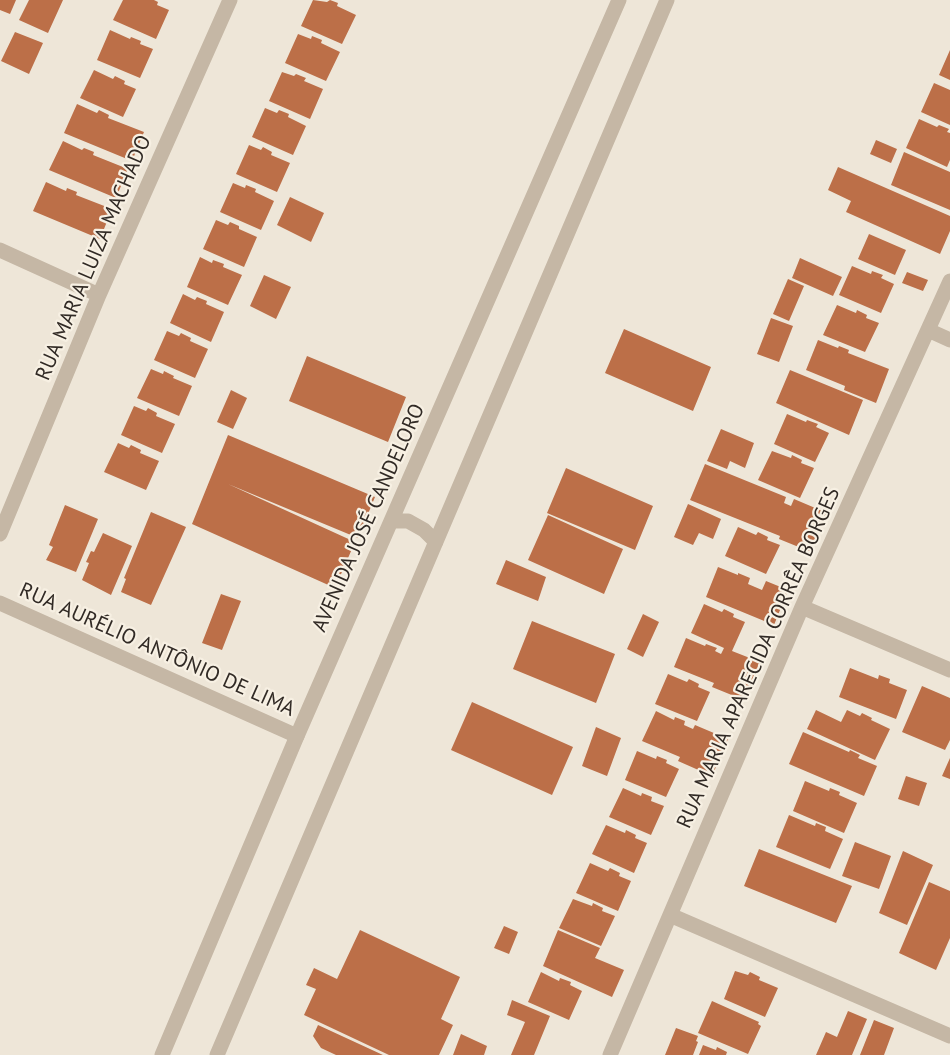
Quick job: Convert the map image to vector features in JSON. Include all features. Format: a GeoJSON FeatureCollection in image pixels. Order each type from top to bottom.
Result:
{"type":"FeatureCollection","features":[{"type":"Feature","properties":{"kind":"street","name":"RUA MARIA LUIZA MACHADO"},"geometry":{"type":"LineString","coordinates":[[0,534],[99,295],[230,0]]}},
{"type":"Feature","properties":{"kind":"street","name":"AVENIDA JOSÉ CANDELORO"},"geometry":{"type":"LineString","coordinates":[[162,1055],[297,736],[619,0]]}},
{"type":"Feature","properties":{"kind":"street"},"geometry":{"type":"LineString","coordinates":[[217,1055],[667,0]]}},
{"type":"Feature","properties":{"kind":"street"},"geometry":{"type":"LineString","coordinates":[[0,250],[99,295]]}},
{"type":"Feature","properties":{"kind":"street","name":"RUA MARIA APARECIDA CORRÊA BORGES"},"geometry":{"type":"LineString","coordinates":[[610,1055],[802,607],[950,280]]}},
{"type":"Feature","properties":{"kind":"street"},"geometry":{"type":"LineString","coordinates":[[928,330],[950,339]]}},
{"type":"Feature","properties":{"kind":"street"},"geometry":{"type":"LineString","coordinates":[[391,521],[408,521],[424,530],[436,542]]}},
{"type":"Feature","properties":{"kind":"street","name":"RUA AURÉLIO ANTÔNIO DE LIMA"},"geometry":{"type":"LineString","coordinates":[[0,603],[297,736]]}},
{"type":"Feature","properties":{"kind":"street"},"geometry":{"type":"LineString","coordinates":[[802,607],[950,670]]}},
{"type":"Feature","properties":{"kind":"street"},"geometry":{"type":"LineString","coordinates":[[670,915],[950,1036]]}},
{"type":"Feature","properties":{"kind":"building"},"geometry":{"type":"Polygon","coordinates":[[[0,0],[16,0],[10,14],[0,10],[0,0]]]}},
{"type":"Feature","properties":{"kind":"building"},"geometry":{"type":"Polygon","coordinates":[[[29,0],[63,0],[48,33],[19,20],[29,0]]]}},
{"type":"Feature","properties":{"kind":"building"},"geometry":{"type":"Polygon","coordinates":[[[123,0],[154,0],[158,2],[157,5],[169,10],[156,39],[113,20],[123,0]]]}},
{"type":"Feature","properties":{"kind":"building"},"geometry":{"type":"Polygon","coordinates":[[[313,0],[327,2],[330,0],[356,15],[342,44],[301,26],[313,0]]]}},
{"type":"Feature","properties":{"kind":"building"},"geometry":{"type":"Polygon","coordinates":[[[110,30],[141,41],[140,44],[153,49],[140,78],[97,60],[110,30]]]}},
{"type":"Feature","properties":{"kind":"building"},"geometry":{"type":"Polygon","coordinates":[[[15,32],[43,43],[29,74],[1,61],[15,32]]]}},
{"type":"Feature","properties":{"kind":"building"},"geometry":{"type":"Polygon","coordinates":[[[298,34],[322,40],[321,43],[340,52],[326,81],[285,63],[298,34]]]}},
{"type":"Feature","properties":{"kind":"building"},"geometry":{"type":"Polygon","coordinates":[[[950,50],[950,80],[939,75],[950,50]]]}},
{"type":"Feature","properties":{"kind":"building"},"geometry":{"type":"Polygon","coordinates":[[[94,70],[113,79],[115,76],[125,81],[124,84],[136,89],[123,117],[80,98],[94,70]]]}},
{"type":"Feature","properties":{"kind":"building"},"geometry":{"type":"Polygon","coordinates":[[[282,72],[306,78],[304,81],[323,89],[310,119],[269,101],[282,72]]]}},
{"type":"Feature","properties":{"kind":"building"},"geometry":{"type":"Polygon","coordinates":[[[934,83],[950,90],[950,125],[921,112],[934,83]]]}},
{"type":"Feature","properties":{"kind":"building"},"geometry":{"type":"Polygon","coordinates":[[[77,104],[97,113],[99,110],[109,115],[108,118],[144,132],[132,161],[64,133],[77,104]]]}},
{"type":"Feature","properties":{"kind":"building"},"geometry":{"type":"Polygon","coordinates":[[[265,108],[277,113],[279,110],[289,114],[288,117],[306,126],[293,155],[252,137],[265,108]]]}},
{"type":"Feature","properties":{"kind":"building"},"geometry":{"type":"Polygon","coordinates":[[[919,119],[937,127],[939,125],[949,129],[947,132],[950,133],[950,160],[947,167],[906,148],[919,119]]]}},
{"type":"Feature","properties":{"kind":"building"},"geometry":{"type":"Polygon","coordinates":[[[876,140],[897,149],[891,163],[870,154],[876,140]]]}},
{"type":"Feature","properties":{"kind":"building"},"geometry":{"type":"Polygon","coordinates":[[[63,141],[82,150],[84,148],[94,152],[93,155],[128,169],[116,198],[49,170],[63,141]]]}},
{"type":"Feature","properties":{"kind":"building"},"geometry":{"type":"Polygon","coordinates":[[[249,145],[261,150],[263,147],[272,152],[271,155],[290,163],[277,192],[236,174],[249,145]]]}},
{"type":"Feature","properties":{"kind":"building"},"geometry":{"type":"Polygon","coordinates":[[[904,152],[950,172],[950,210],[891,185],[904,152]]]}},
{"type":"Feature","properties":{"kind":"building"},"geometry":{"type":"Polygon","coordinates":[[[838,167],[950,216],[950,231],[940,254],[846,212],[851,201],[828,190],[838,167]]]}},
{"type":"Feature","properties":{"kind":"building"},"geometry":{"type":"Polygon","coordinates":[[[46,182],[66,191],[67,188],[77,192],[76,195],[112,209],[100,239],[33,211],[46,182]]]}},
{"type":"Feature","properties":{"kind":"building"},"geometry":{"type":"Polygon","coordinates":[[[233,183],[245,188],[246,185],[256,189],[255,192],[274,201],[261,230],[220,212],[233,183]]]}},
{"type":"Feature","properties":{"kind":"building"},"geometry":{"type":"Polygon","coordinates":[[[290,197],[324,213],[311,242],[277,225],[290,197]]]}},
{"type":"Feature","properties":{"kind":"building"},"geometry":{"type":"Polygon","coordinates":[[[216,220],[228,225],[230,222],[257,237],[244,267],[203,249],[216,220]]]}},
{"type":"Feature","properties":{"kind":"building"},"geometry":{"type":"Polygon","coordinates":[[[869,234],[906,250],[895,275],[858,259],[869,234]]]}},
{"type":"Feature","properties":{"kind":"building"},"geometry":{"type":"Polygon","coordinates":[[[200,257],[212,263],[213,260],[224,264],[223,267],[242,275],[228,305],[187,287],[200,257]]]}},
{"type":"Feature","properties":{"kind":"building"},"geometry":{"type":"Polygon","coordinates":[[[800,258],[842,277],[833,296],[792,278],[800,258]]]}},
{"type":"Feature","properties":{"kind":"building"},"geometry":{"type":"Polygon","coordinates":[[[852,266],[871,274],[872,271],[883,275],[881,278],[894,284],[881,313],[839,295],[852,266]]]}},
{"type":"Feature","properties":{"kind":"building"},"geometry":{"type":"Polygon","coordinates":[[[907,272],[928,280],[923,291],[902,283],[907,272]]]}},
{"type":"Feature","properties":{"kind":"building"},"geometry":{"type":"Polygon","coordinates":[[[264,275],[291,287],[276,319],[250,306],[264,275]]]}},
{"type":"Feature","properties":{"kind":"building"},"geometry":{"type":"Polygon","coordinates":[[[788,279],[804,286],[789,321],[773,314],[788,279]]]}},
{"type":"Feature","properties":{"kind":"building"},"geometry":{"type":"Polygon","coordinates":[[[183,294],[195,300],[197,297],[207,301],[206,304],[224,312],[211,342],[170,323],[183,294]]]}},
{"type":"Feature","properties":{"kind":"building"},"geometry":{"type":"Polygon","coordinates":[[[837,305],[856,313],[857,310],[867,315],[866,318],[879,323],[865,352],[823,335],[837,305]]]}},
{"type":"Feature","properties":{"kind":"building"},"geometry":{"type":"Polygon","coordinates":[[[771,318],[793,326],[779,362],[757,354],[771,318]]]}},
{"type":"Feature","properties":{"kind":"building"},"geometry":{"type":"Polygon","coordinates":[[[624,329],[711,367],[693,411],[605,373],[624,329]]]}},
{"type":"Feature","properties":{"kind":"building"},"geometry":{"type":"Polygon","coordinates":[[[167,331],[179,336],[181,333],[191,338],[190,341],[208,349],[195,378],[154,360],[167,331]]]}},
{"type":"Feature","properties":{"kind":"building"},"geometry":{"type":"Polygon","coordinates":[[[818,340],[849,350],[848,353],[889,369],[876,403],[844,390],[845,386],[806,370],[818,340]]]}},
{"type":"Feature","properties":{"kind":"building"},"geometry":{"type":"Polygon","coordinates":[[[307,356],[406,397],[388,442],[289,401],[307,356]]]}},
{"type":"Feature","properties":{"kind":"building"},"geometry":{"type":"Polygon","coordinates":[[[151,369],[163,374],[164,371],[174,376],[173,378],[192,386],[179,416],[137,398],[151,369]]]}},
{"type":"Feature","properties":{"kind":"building"},"geometry":{"type":"Polygon","coordinates":[[[790,370],[863,400],[849,435],[776,403],[790,370]]]}},
{"type":"Feature","properties":{"kind":"building"},"geometry":{"type":"Polygon","coordinates":[[[231,390],[247,398],[233,429],[217,422],[231,390]]]}},
{"type":"Feature","properties":{"kind":"building"},"geometry":{"type":"Polygon","coordinates":[[[134,406],[146,411],[148,408],[157,413],[156,416],[175,424],[162,453],[121,435],[134,406]]]}},
{"type":"Feature","properties":{"kind":"building"},"geometry":{"type":"Polygon","coordinates":[[[787,414],[818,424],[816,427],[829,433],[815,462],[774,444],[787,414]]]}},
{"type":"Feature","properties":{"kind":"building"},"geometry":{"type":"Polygon","coordinates":[[[721,429],[754,443],[745,468],[730,461],[727,469],[707,461],[721,429]]]}},
{"type":"Feature","properties":{"kind":"building"},"geometry":{"type":"Polygon","coordinates":[[[228,435],[375,497],[358,538],[228,484],[355,542],[335,588],[192,524],[228,435]]]}},
{"type":"Feature","properties":{"kind":"building"},"geometry":{"type":"Polygon","coordinates":[[[118,443],[129,448],[131,445],[141,450],[140,453],[159,461],[146,490],[104,472],[118,443]]]}},
{"type":"Feature","properties":{"kind":"building"},"geometry":{"type":"Polygon","coordinates":[[[772,451],[791,458],[792,455],[802,460],[801,463],[814,468],[800,498],[758,480],[772,451]]]}},
{"type":"Feature","properties":{"kind":"building"},"geometry":{"type":"Polygon","coordinates":[[[705,464],[786,497],[784,503],[791,506],[794,499],[827,513],[811,552],[779,539],[780,536],[690,500],[705,464]]]}},
{"type":"Feature","properties":{"kind":"building"},"geometry":{"type":"Polygon","coordinates":[[[566,468],[653,506],[635,550],[547,513],[566,468]]]}},
{"type":"Feature","properties":{"kind":"building"},"geometry":{"type":"Polygon","coordinates":[[[688,504],[721,519],[713,539],[699,533],[693,545],[674,537],[688,504]]]}},
{"type":"Feature","properties":{"kind":"building"},"geometry":{"type":"Polygon","coordinates":[[[65,505],[98,519],[76,572],[46,560],[53,547],[49,545],[65,505]]]}},
{"type":"Feature","properties":{"kind":"building"},"geometry":{"type":"Polygon","coordinates":[[[151,512],[186,527],[151,605],[121,592],[126,579],[124,578],[151,512]]]}},
{"type":"Feature","properties":{"kind":"building"},"geometry":{"type":"Polygon","coordinates":[[[548,515],[623,549],[604,594],[528,560],[548,515]]]}},
{"type":"Feature","properties":{"kind":"building"},"geometry":{"type":"Polygon","coordinates":[[[738,527],[756,535],[758,532],[768,537],[767,540],[780,545],[766,574],[725,556],[738,527]]]}},
{"type":"Feature","properties":{"kind":"building"},"geometry":{"type":"Polygon","coordinates":[[[103,533],[132,546],[111,595],[82,580],[89,563],[86,562],[91,551],[94,552],[103,533]]]}},
{"type":"Feature","properties":{"kind":"building"},"geometry":{"type":"Polygon","coordinates":[[[506,560],[546,577],[538,601],[496,584],[506,560]]]}},
{"type":"Feature","properties":{"kind":"building"},"geometry":{"type":"Polygon","coordinates":[[[718,567],[750,578],[748,584],[762,590],[766,581],[788,590],[774,625],[706,597],[718,567]]]}},
{"type":"Feature","properties":{"kind":"building"},"geometry":{"type":"Polygon","coordinates":[[[221,594],[241,601],[222,650],[202,643],[221,594]]]}},
{"type":"Feature","properties":{"kind":"building"},"geometry":{"type":"Polygon","coordinates":[[[704,604],[722,612],[724,609],[734,614],[733,617],[745,622],[732,651],[760,662],[744,700],[712,687],[714,683],[674,667],[686,638],[717,648],[715,651],[721,654],[724,648],[691,633],[704,604]]]}},
{"type":"Feature","properties":{"kind":"building"},"geometry":{"type":"Polygon","coordinates":[[[643,614],[659,622],[643,657],[627,649],[643,614]]]}},
{"type":"Feature","properties":{"kind":"building"},"geometry":{"type":"Polygon","coordinates":[[[532,621],[615,654],[596,703],[513,669],[532,621]]]}},
{"type":"Feature","properties":{"kind":"building"},"geometry":{"type":"Polygon","coordinates":[[[850,668],[878,679],[879,675],[890,679],[889,683],[907,690],[896,719],[839,697],[850,668]]]}},
{"type":"Feature","properties":{"kind":"building"},"geometry":{"type":"Polygon","coordinates":[[[668,674],[687,682],[689,679],[699,684],[698,687],[710,692],[697,721],[655,704],[668,674]]]}},
{"type":"Feature","properties":{"kind":"building"},"geometry":{"type":"Polygon","coordinates":[[[922,686],[950,698],[950,740],[945,750],[902,732],[922,686]]]}},
{"type":"Feature","properties":{"kind":"building"},"geometry":{"type":"Polygon","coordinates":[[[472,702],[573,747],[552,795],[451,750],[472,702]]]}},
{"type":"Feature","properties":{"kind":"building"},"geometry":{"type":"Polygon","coordinates":[[[816,710],[841,722],[847,710],[860,716],[862,713],[890,729],[875,760],[807,729],[816,710]]]}},
{"type":"Feature","properties":{"kind":"building"},"geometry":{"type":"Polygon","coordinates":[[[656,711],[674,720],[675,717],[685,721],[684,725],[693,729],[695,725],[728,739],[712,776],[678,761],[680,757],[642,741],[656,711]]]}},
{"type":"Feature","properties":{"kind":"building"},"geometry":{"type":"Polygon","coordinates":[[[596,727],[621,738],[607,776],[582,766],[596,727]]]}},
{"type":"Feature","properties":{"kind":"building"},"geometry":{"type":"Polygon","coordinates":[[[803,732],[849,752],[850,750],[860,755],[858,758],[877,766],[864,796],[789,764],[803,732]]]}},
{"type":"Feature","properties":{"kind":"building"},"geometry":{"type":"Polygon","coordinates":[[[637,751],[656,759],[657,756],[667,760],[666,763],[679,769],[666,797],[625,780],[637,751]]]}},
{"type":"Feature","properties":{"kind":"building"},"geometry":{"type":"Polygon","coordinates":[[[950,758],[950,779],[942,776],[950,758]]]}},
{"type":"Feature","properties":{"kind":"building"},"geometry":{"type":"Polygon","coordinates":[[[906,776],[927,783],[919,806],[898,799],[906,776]]]}},
{"type":"Feature","properties":{"kind":"building"},"geometry":{"type":"Polygon","coordinates":[[[805,781],[829,791],[830,788],[840,792],[839,795],[857,803],[844,833],[793,811],[805,781]]]}},
{"type":"Feature","properties":{"kind":"building"},"geometry":{"type":"Polygon","coordinates":[[[623,788],[641,796],[642,793],[652,797],[651,801],[664,806],[651,835],[609,817],[623,788]]]}},
{"type":"Feature","properties":{"kind":"building"},"geometry":{"type":"Polygon","coordinates":[[[789,815],[815,826],[816,823],[826,827],[825,831],[843,839],[830,869],[776,847],[789,815]]]}},
{"type":"Feature","properties":{"kind":"building"},"geometry":{"type":"Polygon","coordinates":[[[606,825],[625,833],[626,830],[636,835],[635,838],[647,843],[634,873],[592,854],[606,825]]]}},
{"type":"Feature","properties":{"kind":"building"},"geometry":{"type":"Polygon","coordinates":[[[855,842],[891,856],[879,889],[842,876],[855,842]]]}},
{"type":"Feature","properties":{"kind":"building"},"geometry":{"type":"Polygon","coordinates":[[[759,849],[852,886],[836,923],[744,886],[759,849]]]}},
{"type":"Feature","properties":{"kind":"building"},"geometry":{"type":"Polygon","coordinates":[[[903,851],[933,865],[907,925],[879,913],[903,851]]]}},
{"type":"Feature","properties":{"kind":"building"},"geometry":{"type":"Polygon","coordinates":[[[590,863],[608,871],[610,868],[620,873],[619,876],[631,881],[618,911],[576,893],[590,863]]]}},
{"type":"Feature","properties":{"kind":"building"},"geometry":{"type":"Polygon","coordinates":[[[929,882],[950,891],[950,938],[936,970],[899,953],[929,882]]]}},
{"type":"Feature","properties":{"kind":"building"},"geometry":{"type":"Polygon","coordinates":[[[573,899],[592,906],[593,903],[603,908],[602,911],[615,916],[601,946],[559,928],[573,899]]]}},
{"type":"Feature","properties":{"kind":"building"},"geometry":{"type":"Polygon","coordinates":[[[504,926],[518,932],[509,954],[494,948],[504,926]]]}},
{"type":"Feature","properties":{"kind":"building"},"geometry":{"type":"Polygon","coordinates":[[[360,930],[460,977],[441,1019],[453,1025],[439,1055],[389,1055],[304,1015],[316,989],[306,985],[314,968],[337,979],[360,930]]]}},
{"type":"Feature","properties":{"kind":"building"},"geometry":{"type":"Polygon","coordinates":[[[558,930],[600,948],[595,958],[624,970],[612,997],[543,966],[558,930]]]}},
{"type":"Feature","properties":{"kind":"building"},"geometry":{"type":"Polygon","coordinates":[[[735,971],[748,975],[750,972],[760,977],[759,980],[778,988],[765,1017],[724,999],[735,971]]]}},
{"type":"Feature","properties":{"kind":"building"},"geometry":{"type":"Polygon","coordinates":[[[541,972],[559,981],[560,978],[571,982],[570,985],[582,991],[569,1020],[528,1002],[541,972]]]}},
{"type":"Feature","properties":{"kind":"building"},"geometry":{"type":"Polygon","coordinates":[[[512,1000],[550,1016],[534,1055],[511,1055],[525,1022],[507,1015],[512,1000]]]}},
{"type":"Feature","properties":{"kind":"building"},"geometry":{"type":"Polygon","coordinates":[[[712,1001],[759,1022],[761,1026],[748,1054],[698,1033],[712,1001]]]}},
{"type":"Feature","properties":{"kind":"building"},"geometry":{"type":"Polygon","coordinates":[[[848,1011],[867,1019],[852,1055],[816,1055],[826,1032],[837,1037],[848,1011]]]}},
{"type":"Feature","properties":{"kind":"building"},"geometry":{"type":"Polygon","coordinates":[[[874,1020],[894,1028],[884,1055],[860,1055],[874,1020]]]}},
{"type":"Feature","properties":{"kind":"building"},"geometry":{"type":"Polygon","coordinates":[[[318,1025],[383,1055],[336,1055],[321,1048],[313,1036],[318,1025]]]}},
{"type":"Feature","properties":{"kind":"building"},"geometry":{"type":"Polygon","coordinates":[[[676,1028],[698,1036],[693,1055],[665,1055],[676,1028]]]}},
{"type":"Feature","properties":{"kind":"building"},"geometry":{"type":"Polygon","coordinates":[[[461,1034],[487,1046],[484,1055],[453,1055],[461,1034]]]}},
{"type":"Feature","properties":{"kind":"building"},"geometry":{"type":"Polygon","coordinates":[[[703,1045],[716,1050],[717,1047],[727,1052],[726,1055],[699,1055],[703,1045]]]}}]}
